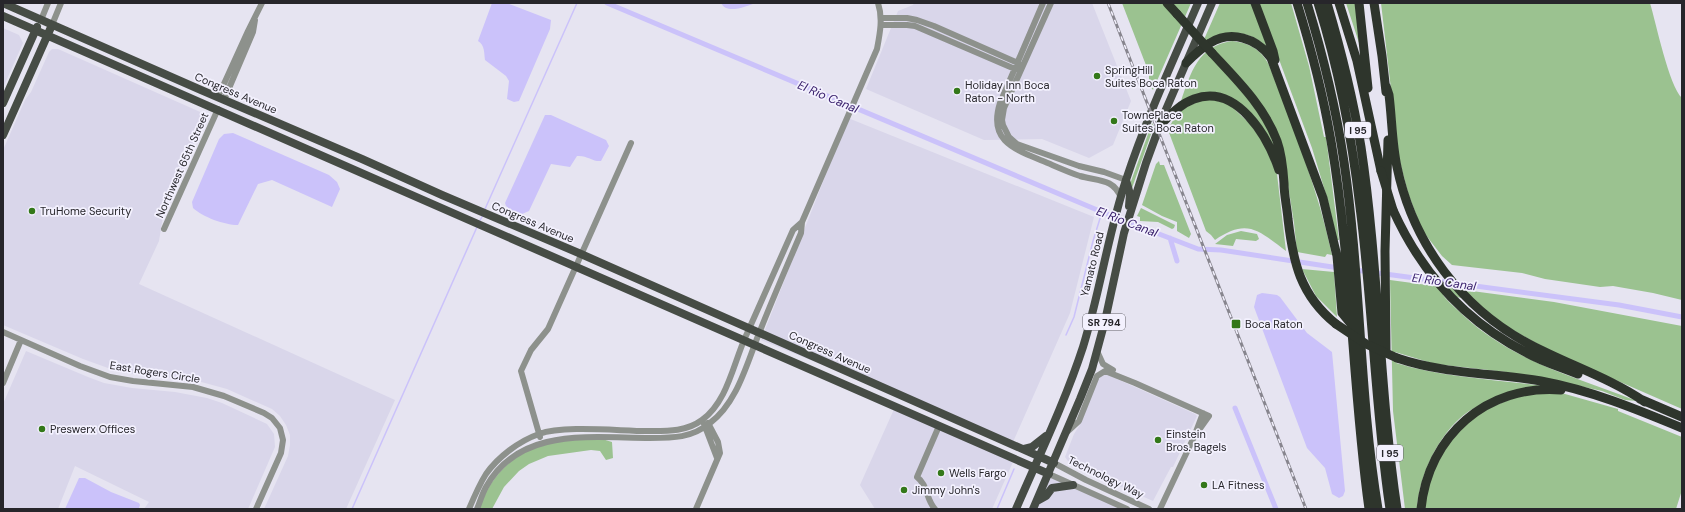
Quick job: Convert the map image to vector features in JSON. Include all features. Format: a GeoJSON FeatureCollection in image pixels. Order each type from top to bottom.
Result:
{"type":"FeatureCollection","features":[{"type":"Feature","properties":{"kind":"highway"},"geometry":{"type":"LineString","coordinates":[[1167,3],[1251,96],[1267,120],[1281,154],[1285,177],[1284,181],[1292,250],[1300,278],[1314,301],[1336,324],[1366,344],[1397,358],[1434,368],[1541,381],[1575,389],[1638,409],[1682,428]]}},
{"type":"Feature","properties":{"kind":"highway"},"geometry":{"type":"LineString","coordinates":[[1254,3],[1273,51],[1276,71]]}},
{"type":"Feature","properties":{"kind":"highway","name":"I 95"},"geometry":{"type":"LineString","coordinates":[[1297,3],[1312,53],[1327,118],[1339,192],[1363,464],[1369,509]]}},
{"type":"Feature","properties":{"kind":"highway"},"geometry":{"type":"LineString","coordinates":[[1307,3],[1325,65],[1342,146],[1345,256]]}},
{"type":"Feature","properties":{"kind":"highway"},"geometry":{"type":"LineString","coordinates":[[1318,3],[1334,58],[1347,118],[1369,260]]}},
{"type":"Feature","properties":{"kind":"highway","name":"I 95"},"geometry":{"type":"LineString","coordinates":[[1327,3],[1344,64],[1355,113],[1366,185],[1371,285],[1397,509]]}},
{"type":"Feature","properties":{"kind":"highway"},"geometry":{"type":"LineString","coordinates":[[1339,3],[1356,61],[1381,171],[1394,210],[1410,243],[1425,267],[1451,298],[1484,326],[1527,353],[1680,415]]}},
{"type":"Feature","properties":{"kind":"highway"},"geometry":{"type":"LineString","coordinates":[[1359,3],[1371,126]]}},
{"type":"Feature","properties":{"kind":"highway"},"geometry":{"type":"LineString","coordinates":[[1374,3],[1386,86],[1388,143],[1385,262],[1385,397]]}},
{"type":"Feature","properties":{"kind":"highway"},"geometry":{"type":"LineString","coordinates":[[1186,63],[1212,42],[1222,38],[1238,37],[1252,41],[1263,49],[1270,58],[1276,71],[1318,182],[1328,214],[1345,256]]}},
{"type":"Feature","properties":{"kind":"highway"},"geometry":{"type":"LineString","coordinates":[[1386,86],[1389,95],[1396,161],[1404,195],[1425,242],[1442,269],[1468,299],[1493,322],[1517,337],[1575,367],[1628,390],[1645,402]]}},
{"type":"Feature","properties":{"kind":"highway"},"geometry":{"type":"LineString","coordinates":[[1160,125],[1182,105],[1194,99],[1210,96],[1227,100],[1246,114],[1261,133],[1270,148],[1284,181]]}},
{"type":"Feature","properties":{"kind":"highway"},"geometry":{"type":"LineString","coordinates":[[1348,282],[1378,509]]}},
{"type":"Feature","properties":{"kind":"highway"},"geometry":{"type":"LineString","coordinates":[[1371,285],[1382,451],[1390,509]]}},
{"type":"Feature","properties":{"kind":"highway"},"geometry":{"type":"LineString","coordinates":[[1422,509],[1425,484],[1437,455],[1454,431],[1478,411],[1502,398],[1531,391],[1560,390],[1596,396]]}},
{"type":"Feature","properties":{"kind":"main road","name":"Congress Avenue"},"geometry":{"type":"LineString","coordinates":[[3,3],[492,217],[744,340],[1049,474]]}},
{"type":"Feature","properties":{"kind":"main road","name":"Yamato Road"},"geometry":{"type":"LineString","coordinates":[[1016,509],[1066,392],[1081,352],[1111,232],[1126,180],[1153,108],[1198,3]]}},
{"type":"Feature","properties":{"kind":"main road","name":"SR 794"},"geometry":{"type":"LineString","coordinates":[[1033,509],[1083,393],[1098,351],[1124,233],[1160,125],[1212,3]]}},
{"type":"Feature","properties":{"kind":"main road","name":"Congress Avenue"},"geometry":{"type":"LineString","coordinates":[[3,16],[488,227],[579,260],[759,332],[889,391],[1054,462]]}},
{"type":"Feature","properties":{"kind":"main road"},"geometry":{"type":"LineString","coordinates":[[3,103],[40,20]]}},
{"type":"Feature","properties":{"kind":"main road"},"geometry":{"type":"LineString","coordinates":[[3,135],[52,24]]}},
{"type":"Feature","properties":{"kind":"main road"},"geometry":{"type":"LineString","coordinates":[[206,104],[221,99]]}},
{"type":"Feature","properties":{"kind":"main road"},"geometry":{"type":"LineString","coordinates":[[218,109],[239,106]]}},
{"type":"Feature","properties":{"kind":"main road"},"geometry":{"type":"LineString","coordinates":[[1126,180],[1130,194],[1130,215]]}},
{"type":"Feature","properties":{"kind":"main road"},"geometry":{"type":"LineString","coordinates":[[1024,449],[1032,447],[1048,434]]}},
{"type":"Feature","properties":{"kind":"main road"},"geometry":{"type":"LineString","coordinates":[[1037,501],[1046,496],[1052,488],[1073,484]]}},
{"type":"Feature","properties":{"kind":"street"},"geometry":{"type":"LineString","coordinates":[[40,20],[48,3]]}},
{"type":"Feature","properties":{"kind":"street"},"geometry":{"type":"LineString","coordinates":[[52,24],[61,3]]}},
{"type":"Feature","properties":{"kind":"street"},"geometry":{"type":"LineString","coordinates":[[221,99],[253,32],[256,17],[262,3]]}},
{"type":"Feature","properties":{"kind":"street"},"geometry":{"type":"LineString","coordinates":[[477,509],[486,487],[504,463],[517,453],[542,442],[574,438],[677,438],[693,434],[720,415],[731,399],[801,233],[802,222],[877,49],[881,22],[878,3]]}},
{"type":"Feature","properties":{"kind":"street"},"geometry":{"type":"LineString","coordinates":[[1043,3],[1000,103],[997,116],[998,127],[1012,148],[1080,176],[1101,180],[1112,185],[1116,187],[1121,198]]}},
{"type":"Feature","properties":{"kind":"street"},"geometry":{"type":"LineString","coordinates":[[1051,3],[1003,113],[1003,125],[1007,139],[1023,147],[1046,153],[1079,166],[1104,172],[1126,180]]}},
{"type":"Feature","properties":{"kind":"street"},"geometry":{"type":"LineString","coordinates":[[881,22],[907,18],[917,20],[934,26],[1022,68]]}},
{"type":"Feature","properties":{"kind":"street","name":"Northwest 65th Street"},"geometry":{"type":"LineString","coordinates":[[164,229],[218,109]]}},
{"type":"Feature","properties":{"kind":"street"},"geometry":{"type":"LineString","coordinates":[[542,442],[521,371],[530,350],[548,329],[631,143]]}},
{"type":"Feature","properties":{"kind":"street"},"geometry":{"type":"LineString","coordinates":[[469,509],[487,472],[499,459],[522,442],[540,434],[575,430],[669,431],[685,428],[703,419],[713,410],[722,395],[749,328],[793,230],[802,222]]}},
{"type":"Feature","properties":{"kind":"street","name":"East Rogers Circle"},"geometry":{"type":"LineString","coordinates":[[3,332],[90,370],[110,377],[133,381],[176,384],[209,391],[264,413],[272,418],[278,425],[283,436],[282,449],[256,509]]}},
{"type":"Feature","properties":{"kind":"street"},"geometry":{"type":"LineString","coordinates":[[3,383],[22,340]]}},
{"type":"Feature","properties":{"kind":"street"},"geometry":{"type":"LineString","coordinates":[[1098,351],[1103,364],[1132,379],[1135,383]]}},
{"type":"Feature","properties":{"kind":"street"},"geometry":{"type":"LineString","coordinates":[[1066,433],[1079,421],[1097,376],[1101,372],[1109,372],[1209,416],[1194,437]]}},
{"type":"Feature","properties":{"kind":"street"},"geometry":{"type":"LineString","coordinates":[[1160,509],[1194,437],[1202,413]]}},
{"type":"Feature","properties":{"kind":"street"},"geometry":{"type":"LineString","coordinates":[[696,509],[720,453],[718,442],[703,419]]}},
{"type":"Feature","properties":{"kind":"street"},"geometry":{"type":"LineString","coordinates":[[936,509],[929,501],[922,481],[917,477],[939,426]]}},
{"type":"Feature","properties":{"kind":"street","name":"Technology Way"},"geometry":{"type":"LineString","coordinates":[[1054,462],[1086,480],[1150,509]]}},
{"type":"Feature","properties":{"kind":"street","name":"Technology Way"},"geometry":{"type":"LineString","coordinates":[[1049,474],[1127,509]]}},
{"type":"Feature","properties":{"kind":"shaded area"},"geometry":{"type":"Polygon","coordinates":[[[492,3],[507,3],[551,20],[550,29],[519,101],[514,102],[507,99],[509,81],[506,76],[485,60],[483,47],[478,41],[492,3]]]}},
{"type":"Feature","properties":{"kind":"shaded area"},"geometry":{"type":"Polygon","coordinates":[[[721,3],[756,3],[737,9],[732,9],[724,7],[721,3]]]}},
{"type":"Feature","properties":{"kind":"shaded area"},"geometry":{"type":"Polygon","coordinates":[[[914,3],[1092,3],[1131,101],[1113,145],[1089,158],[1042,139],[984,140],[866,89],[898,11],[913,5],[914,3]]]}},
{"type":"Feature","properties":{"kind":"shaded area"},"geometry":{"type":"Polygon","coordinates":[[[3,28],[19,35],[23,43],[3,88],[3,28]]]}},
{"type":"Feature","properties":{"kind":"shaded area"},"geometry":{"type":"Polygon","coordinates":[[[52,49],[58,49],[207,115],[163,216],[159,241],[139,284],[395,400],[346,509],[264,509],[288,456],[290,445],[290,435],[286,425],[280,416],[272,409],[227,389],[194,380],[134,374],[108,368],[3,325],[3,150],[25,100],[31,92],[49,52],[52,49]]]}},
{"type":"Feature","properties":{"kind":"shaded area"},"geometry":{"type":"Polygon","coordinates":[[[545,115],[551,115],[606,140],[609,146],[601,161],[584,156],[577,156],[570,167],[551,164],[529,211],[522,214],[511,210],[505,203],[545,115]]]}},
{"type":"Feature","properties":{"kind":"shaded area"},"geometry":{"type":"Polygon","coordinates":[[[848,118],[1094,217],[1070,313],[1013,442],[761,340],[848,118]]]}},
{"type":"Feature","properties":{"kind":"shaded area"},"geometry":{"type":"Polygon","coordinates":[[[233,133],[329,175],[337,182],[340,189],[332,207],[272,180],[258,184],[238,225],[220,222],[197,211],[193,208],[192,202],[219,139],[224,134],[233,133]]]}},
{"type":"Feature","properties":{"kind":"shaded area"},"geometry":{"type":"Polygon","coordinates":[[[1262,293],[1277,295],[1280,297],[1307,333],[1332,352],[1345,491],[1343,496],[1339,498],[1332,494],[1325,468],[1307,448],[1254,307],[1257,295],[1262,293]]]}},
{"type":"Feature","properties":{"kind":"shaded area"},"geometry":{"type":"Polygon","coordinates":[[[26,351],[104,383],[132,388],[175,392],[207,398],[222,403],[267,424],[274,434],[275,447],[248,509],[144,509],[149,502],[75,466],[58,509],[3,509],[3,404],[26,351]]]}},
{"type":"Feature","properties":{"kind":"shaded area"},"geometry":{"type":"Polygon","coordinates":[[[1106,374],[1197,416],[1173,467],[1171,467],[1153,501],[1092,474],[1068,461],[1065,457],[1074,434],[1081,423],[1099,377],[1106,374]]]}},
{"type":"Feature","properties":{"kind":"shaded area"},"geometry":{"type":"Polygon","coordinates":[[[895,407],[1013,462],[992,509],[875,509],[860,485],[895,407]]]}},
{"type":"Feature","properties":{"kind":"shaded area"},"geometry":{"type":"Polygon","coordinates":[[[1050,476],[1124,509],[1036,509],[1050,476]]]}},
{"type":"Feature","properties":{"kind":"shaded area"},"geometry":{"type":"Polygon","coordinates":[[[79,478],[85,478],[111,492],[139,503],[139,508],[65,509],[79,478]]]}},
{"type":"Feature","properties":{"kind":"green space"},"geometry":{"type":"Polygon","coordinates":[[[1122,3],[1191,3],[1153,90],[1149,85],[1149,73],[1122,3]]]}},
{"type":"Feature","properties":{"kind":"green space"},"geometry":{"type":"Polygon","coordinates":[[[1220,3],[1252,3],[1267,47],[1258,40],[1243,34],[1228,35],[1202,44],[1220,3]]]}},
{"type":"Feature","properties":{"kind":"green space"},"geometry":{"type":"Polygon","coordinates":[[[1258,3],[1291,3],[1309,66],[1324,137],[1326,137],[1339,240],[1337,240],[1328,201],[1312,148],[1258,3]]]}},
{"type":"Feature","properties":{"kind":"green space"},"geometry":{"type":"Polygon","coordinates":[[[1346,3],[1356,3],[1360,46],[1346,3]]]}},
{"type":"Feature","properties":{"kind":"green space"},"geometry":{"type":"Polygon","coordinates":[[[1381,3],[1650,3],[1663,54],[1672,81],[1682,98],[1682,300],[1613,286],[1600,287],[1545,279],[1522,273],[1452,265],[1442,256],[1422,230],[1408,193],[1399,158],[1381,3]]]}},
{"type":"Feature","properties":{"kind":"green space"},"geometry":{"type":"Polygon","coordinates":[[[1232,41],[1244,43],[1254,48],[1266,59],[1269,65],[1296,135],[1320,206],[1332,255],[1327,254],[1325,257],[1297,252],[1282,147],[1247,97],[1267,126],[1277,154],[1228,98],[1181,101],[1188,80],[1198,62],[1211,48],[1232,41]]]}},
{"type":"Feature","properties":{"kind":"green space"},"geometry":{"type":"Polygon","coordinates":[[[1203,100],[1214,100],[1229,104],[1251,125],[1264,144],[1277,174],[1286,251],[1268,237],[1252,229],[1236,229],[1215,240],[1206,231],[1168,130],[1182,110],[1203,100]]]}},
{"type":"Feature","properties":{"kind":"green space"},"geometry":{"type":"Polygon","coordinates":[[[1152,123],[1154,126],[1132,188],[1130,184],[1152,123]]]}},
{"type":"Feature","properties":{"kind":"green space"},"geometry":{"type":"Polygon","coordinates":[[[1159,161],[1160,165],[1164,165],[1191,234],[1189,238],[1177,231],[1177,222],[1142,205],[1156,164],[1159,161]]]}},
{"type":"Feature","properties":{"kind":"green space"},"geometry":{"type":"Polygon","coordinates":[[[1141,208],[1175,225],[1174,228],[1172,229],[1158,222],[1140,221],[1140,217],[1137,216],[1141,208]]]}},
{"type":"Feature","properties":{"kind":"green space"},"geometry":{"type":"Polygon","coordinates":[[[1241,231],[1257,234],[1259,239],[1256,241],[1236,239],[1233,246],[1215,244],[1227,235],[1241,231]]]}},
{"type":"Feature","properties":{"kind":"green space"},"geometry":{"type":"Polygon","coordinates":[[[1302,269],[1334,272],[1337,317],[1316,296],[1302,269]]]}},
{"type":"Feature","properties":{"kind":"green space"},"geometry":{"type":"Polygon","coordinates":[[[1390,280],[1554,302],[1682,326],[1682,409],[1554,353],[1502,324],[1474,300],[1443,295],[1483,332],[1525,357],[1546,367],[1637,401],[1625,400],[1602,391],[1548,379],[1506,372],[1435,364],[1395,352],[1396,363],[1414,368],[1451,375],[1544,386],[1476,407],[1462,416],[1442,438],[1427,466],[1422,481],[1417,509],[1405,509],[1393,411],[1390,280]]]}},
{"type":"Feature","properties":{"kind":"green space"},"geometry":{"type":"Polygon","coordinates":[[[1558,392],[1618,409],[1618,411],[1682,437],[1682,490],[1676,509],[1425,509],[1425,498],[1436,463],[1456,433],[1482,411],[1521,395],[1558,392]]]}},
{"type":"Feature","properties":{"kind":"green space"},"geometry":{"type":"Polygon","coordinates":[[[602,439],[612,442],[613,458],[606,460],[600,451],[591,450],[548,456],[529,464],[519,471],[504,487],[492,509],[478,509],[491,484],[499,473],[519,455],[544,444],[559,441],[602,439]]]}},
{"type":"Feature","properties":{"kind":"waterway"},"geometry":{"type":"LineString","coordinates":[[485,209],[577,3]]}},
{"type":"Feature","properties":{"kind":"waterway","name":"El Rio Canal"},"geometry":{"type":"LineString","coordinates":[[607,3],[1102,212],[1198,249],[1221,250],[1339,268]]}},
{"type":"Feature","properties":{"kind":"waterway"},"geometry":{"type":"LineString","coordinates":[[1066,335],[1074,317],[1093,241],[1102,212]]}},
{"type":"Feature","properties":{"kind":"waterway"},"geometry":{"type":"LineString","coordinates":[[479,222],[483,215]]}},
{"type":"Feature","properties":{"kind":"waterway"},"geometry":{"type":"LineString","coordinates":[[352,509],[477,227]]}},
{"type":"Feature","properties":{"kind":"waterway"},"geometry":{"type":"LineString","coordinates":[[1170,238],[1177,261]]}},
{"type":"Feature","properties":{"kind":"waterway","name":"El Rio Canal"},"geometry":{"type":"LineString","coordinates":[[1355,270],[1619,305],[1682,317]]}},
{"type":"Feature","properties":{"kind":"waterway"},"geometry":{"type":"LineString","coordinates":[[1235,408],[1276,509]]}},
{"type":"Feature","properties":{"kind":"waterway"},"geometry":{"type":"LineString","coordinates":[[997,509],[1014,469]]}},
{"type":"Feature","properties":{"kind":"railway"},"geometry":{"type":"LineString","coordinates":[[1108,3],[1306,509]]}},
{"type":"Feature","properties":{"kind":"place","name":"SpringHill Suites Boca Raton"},"geometry":{"type":"Point","coordinates":[1097,76]}},
{"type":"Feature","properties":{"kind":"place","name":"Holiday Inn Boca Raton - North"},"geometry":{"type":"Point","coordinates":[957,91]}},
{"type":"Feature","properties":{"kind":"place","name":"TownePlace Suites Boca Raton"},"geometry":{"type":"Point","coordinates":[1114,121]}},
{"type":"Feature","properties":{"kind":"place","name":"TruHome Security"},"geometry":{"type":"Point","coordinates":[32,211]}},
{"type":"Feature","properties":{"kind":"place","name":"Boca Raton"},"geometry":{"type":"Point","coordinates":[1236,324]}},
{"type":"Feature","properties":{"kind":"place","name":"Preswerx Offices"},"geometry":{"type":"Point","coordinates":[42,429]}},
{"type":"Feature","properties":{"kind":"place","name":"Einstein Bros. Bagels"},"geometry":{"type":"Point","coordinates":[1158,440]}},
{"type":"Feature","properties":{"kind":"place","name":"Wells Fargo"},"geometry":{"type":"Point","coordinates":[941,473]}},
{"type":"Feature","properties":{"kind":"place","name":"LA Fitness"},"geometry":{"type":"Point","coordinates":[1204,485]}},
{"type":"Feature","properties":{"kind":"place","name":"Jimmy John's"},"geometry":{"type":"Point","coordinates":[904,490]}}]}
